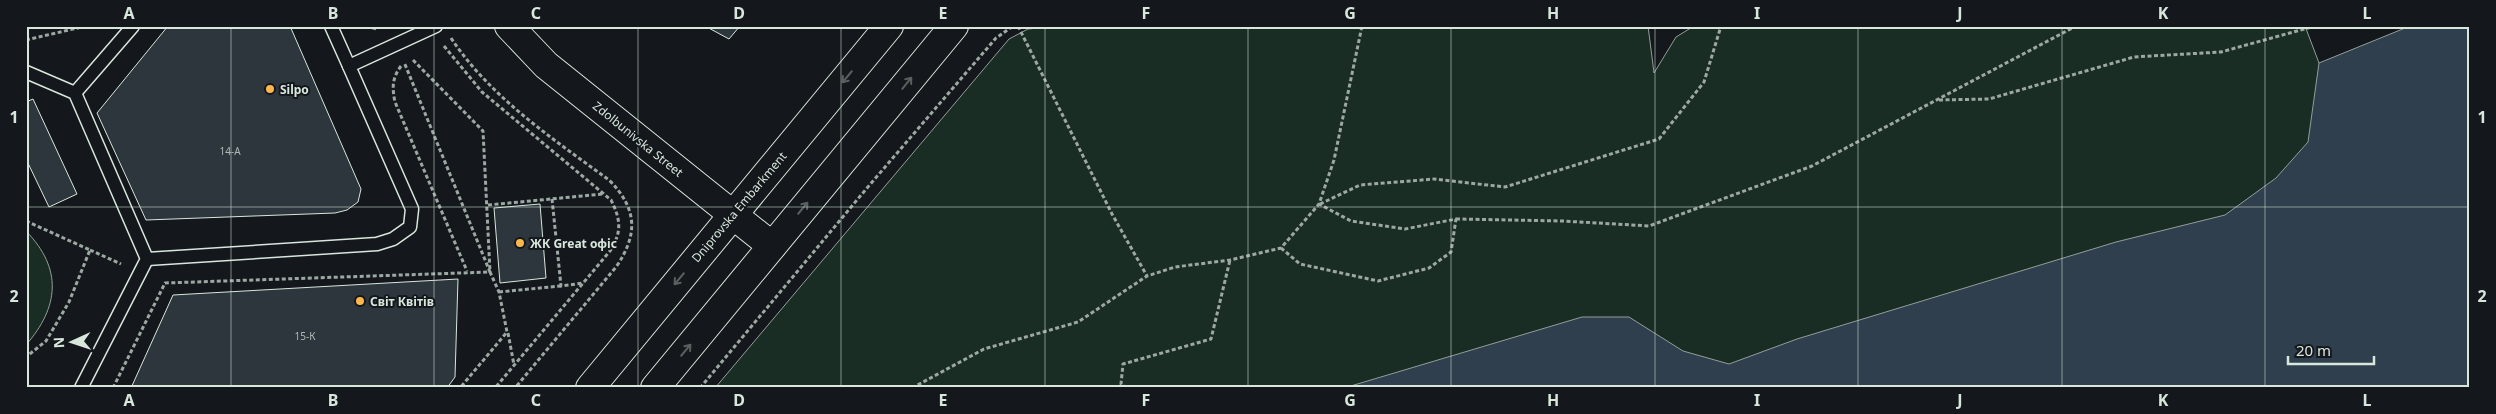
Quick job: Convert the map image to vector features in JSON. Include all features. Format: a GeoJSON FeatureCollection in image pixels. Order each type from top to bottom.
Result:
{"type":"FeatureCollection","features":[{"type":"Feature","properties":{"kind":"main road","name":"Zdolbunivska Street"},"geometry":{"type":"LineString","coordinates":[[509,26],[546,66],[772,246]]}},
{"type":"Feature","properties":{"kind":"main road","name":"Dniprovska Embarkment"},"geometry":{"type":"LineString","coordinates":[[590,388],[889,26]]}},
{"type":"Feature","properties":{"kind":"main road"},"geometry":{"type":"LineString","coordinates":[[655,388],[954,26]]}},
{"type":"Feature","properties":{"kind":"lane"},"geometry":{"type":"LineString","coordinates":[[75,93],[133,26]]}},
{"type":"Feature","properties":{"kind":"lane"},"geometry":{"type":"LineString","coordinates":[[147,259],[377,244],[393,239],[410,227],[412,209],[331,26]]}},
{"type":"Feature","properties":{"kind":"lane"},"geometry":{"type":"LineString","coordinates":[[349,66],[438,29]]}},
{"type":"Feature","properties":{"kind":"lane"},"geometry":{"type":"LineString","coordinates":[[26,72],[75,93],[147,259]]}},
{"type":"Feature","properties":{"kind":"lane"},"geometry":{"type":"LineString","coordinates":[[81,388],[147,259]]}},
{"type":"Feature","properties":{"kind":"path"},"geometry":{"type":"LineString","coordinates":[[26,40],[86,26]]}},
{"type":"Feature","properties":{"kind":"path"},"geometry":{"type":"LineString","coordinates":[[700,388],[886,165],[996,38],[1013,26]]}},
{"type":"Feature","properties":{"kind":"path"},"geometry":{"type":"LineString","coordinates":[[1018,26],[1112,214],[1147,276]]}},
{"type":"Feature","properties":{"kind":"path"},"geometry":{"type":"LineString","coordinates":[[912,388],[984,349],[1078,322],[1147,276],[1175,266],[1230,260],[1281,248],[1319,204],[1334,160],[1362,26]]}},
{"type":"Feature","properties":{"kind":"path"},"geometry":{"type":"LineString","coordinates":[[1319,204],[1360,185],[1434,178],[1505,187],[1659,139],[1704,82],[1721,26]]}},
{"type":"Feature","properties":{"kind":"path"},"geometry":{"type":"LineString","coordinates":[[1938,100],[1989,99],[2134,57],[2221,52],[2315,26]]}},
{"type":"Feature","properties":{"kind":"path"},"geometry":{"type":"LineString","coordinates":[[1319,204],[1351,221],[1405,229],[1456,219],[1562,221],[1649,226],[1812,166],[2077,27]]}},
{"type":"Feature","properties":{"kind":"path"},"geometry":{"type":"LineString","coordinates":[[438,29],[460,67],[482,92],[611,200],[620,220],[619,232],[610,251],[495,388]]}},
{"type":"Feature","properties":{"kind":"path"},"geometry":{"type":"LineString","coordinates":[[438,29],[484,79],[521,112],[615,186],[628,205],[632,220],[632,237],[627,251],[616,267],[515,388]]}},
{"type":"Feature","properties":{"kind":"path"},"geometry":{"type":"LineString","coordinates":[[397,45],[499,292],[514,364]]}},
{"type":"Feature","properties":{"kind":"path"},"geometry":{"type":"LineString","coordinates":[[418,54],[405,63],[394,76],[392,90],[395,102],[467,271]]}},
{"type":"Feature","properties":{"kind":"path"},"geometry":{"type":"LineString","coordinates":[[411,58],[483,131],[490,272]]}},
{"type":"Feature","properties":{"kind":"path"},"geometry":{"type":"LineString","coordinates":[[488,205],[604,194]]}},
{"type":"Feature","properties":{"kind":"path"},"geometry":{"type":"LineString","coordinates":[[552,199],[561,286]]}},
{"type":"Feature","properties":{"kind":"path"},"geometry":{"type":"LineString","coordinates":[[1281,248],[1300,264],[1378,281],[1429,268],[1451,252],[1456,219]]}},
{"type":"Feature","properties":{"kind":"path"},"geometry":{"type":"LineString","coordinates":[[26,221],[90,250],[69,302],[46,341],[26,357]]}},
{"type":"Feature","properties":{"kind":"path"},"geometry":{"type":"LineString","coordinates":[[1127,388],[1121,384],[1123,364],[1211,339],[1230,260]]}},
{"type":"Feature","properties":{"kind":"path"},"geometry":{"type":"LineString","coordinates":[[112,388],[165,283],[467,271],[490,272]]}},
{"type":"Feature","properties":{"kind":"path"},"geometry":{"type":"LineString","coordinates":[[499,292],[584,283]]}},
{"type":"Feature","properties":{"kind":"path"},"geometry":{"type":"LineString","coordinates":[[460,388],[508,332]]}},
{"type":"Feature","properties":{"kind":"green space"},"geometry":{"type":"Polygon","coordinates":[[[1059,26],[1648,26],[1654,73],[1676,37],[1694,26],[2305,26],[2319,63],[2424,117],[2081,388],[715,388],[1009,39],[1028,29],[1059,26]]]}},
{"type":"Feature","properties":{"kind":"green space"},"geometry":{"type":"Polygon","coordinates":[[[26,231],[38,245],[46,260],[51,274],[52,288],[45,316],[37,331],[26,345],[26,231]]]}},
{"type":"Feature","properties":{"kind":"water"},"geometry":{"type":"Polygon","coordinates":[[[2410,26],[2470,26],[2470,388],[1344,388],[1582,317],[1629,317],[1683,351],[1729,364],[1797,339],[2116,242],[2225,215],[2276,178],[2308,142],[2319,63],[2410,26]]]}},
{"type":"Feature","properties":{"kind":"building"},"geometry":{"type":"Polygon","coordinates":[[[26,26],[43,26],[26,29],[26,26]]]}},
{"type":"Feature","properties":{"kind":"building"},"geometry":{"type":"Polygon","coordinates":[[[168,26],[290,26],[361,189],[358,202],[347,210],[335,213],[146,220],[97,113],[168,26]]]}},
{"type":"Feature","properties":{"kind":"building"},"geometry":{"type":"Polygon","coordinates":[[[705,26],[740,26],[729,39],[705,26]]]}},
{"type":"Feature","properties":{"kind":"building"},"geometry":{"type":"Polygon","coordinates":[[[33,99],[77,194],[49,207],[26,159],[26,102],[33,99]]]}},
{"type":"Feature","properties":{"kind":"building","name":"ЖК Great офіс"},"geometry":{"type":"Polygon","coordinates":[[[540,204],[546,278],[500,283],[494,208],[540,204]]]}},
{"type":"Feature","properties":{"kind":"building"},"geometry":{"type":"Polygon","coordinates":[[[458,279],[455,377],[447,388],[131,388],[173,295],[458,279]]]}},
{"type":"Feature","properties":{"kind":"place","name":"Silpo"},"geometry":{"type":"Point","coordinates":[270,89]}},
{"type":"Feature","properties":{"kind":"place","name":"ЖК Great офіс"},"geometry":{"type":"Point","coordinates":[520,243]}},
{"type":"Feature","properties":{"kind":"place","name":"Світ Квітів"},"geometry":{"type":"Point","coordinates":[360,301]}}]}
